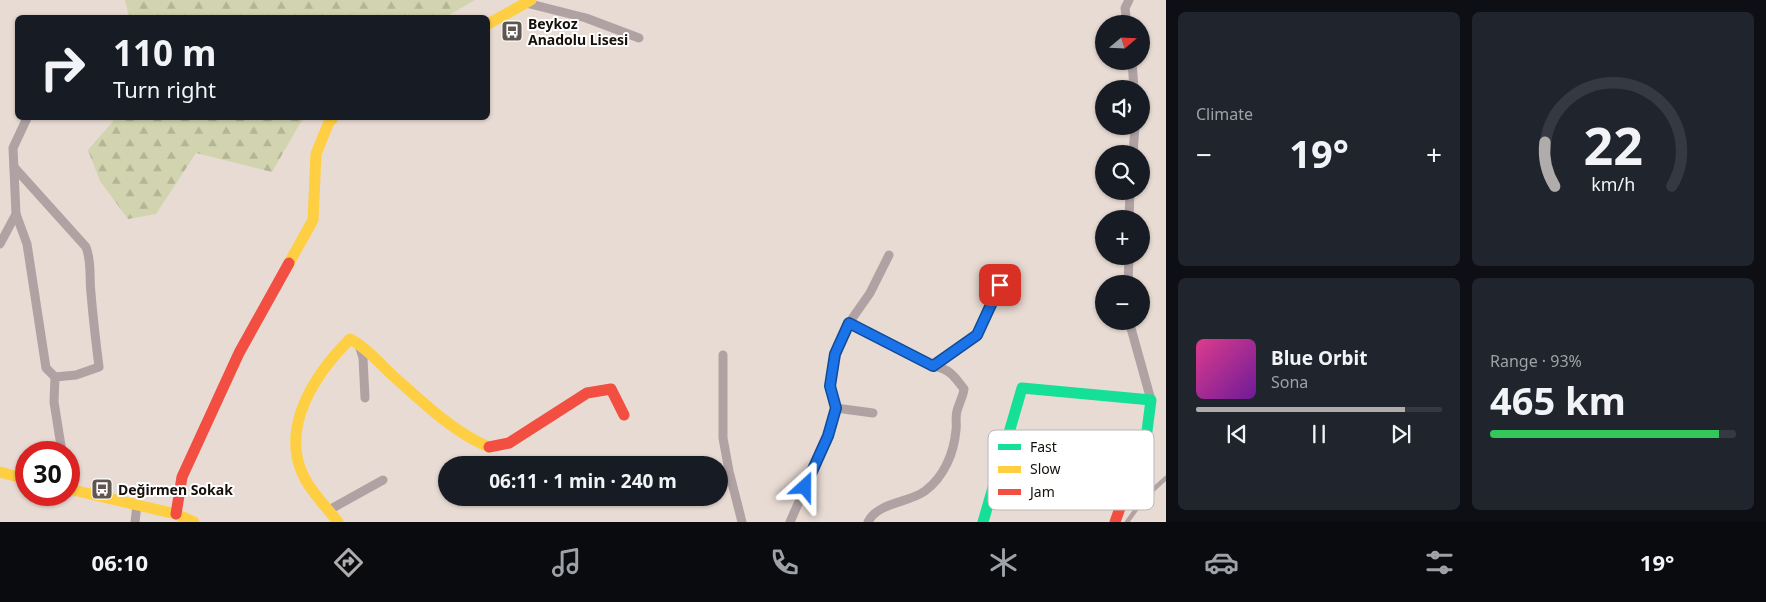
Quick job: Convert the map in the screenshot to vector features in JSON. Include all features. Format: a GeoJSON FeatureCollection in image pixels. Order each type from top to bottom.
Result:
{"type":"FeatureCollection","features":[{"type":"Feature","properties":{"kind":"street"},"geometry":{"type":"LineString","coordinates":[[490,23],[528,1],[586,18],[639,38]]}},
{"type":"Feature","properties":{"kind":"street"},"geometry":{"type":"LineString","coordinates":[[26,120],[13,148],[16,214],[26,244],[46,368],[54,377],[54,402],[60,441]]}},
{"type":"Feature","properties":{"kind":"street"},"geometry":{"type":"LineString","coordinates":[[176,514],[182,476],[239,353],[313,220],[316,154],[331,120]]}},
{"type":"Feature","properties":{"kind":"street"},"geometry":{"type":"LineString","coordinates":[[14,167],[86,247],[90,259],[92,313],[99,367],[76,375],[54,377]]}},
{"type":"Feature","properties":{"kind":"street"},"geometry":{"type":"LineString","coordinates":[[0,244],[16,214]]}},
{"type":"Feature","properties":{"kind":"street"},"geometry":{"type":"LineString","coordinates":[[790,522],[828,436],[836,408],[830,386],[835,354],[849,323],[870,293],[889,255]]}},
{"type":"Feature","properties":{"kind":"street"},"geometry":{"type":"LineString","coordinates":[[933,366],[977,335],[1000,285]]}},
{"type":"Feature","properties":{"kind":"street"},"geometry":{"type":"LineString","coordinates":[[849,323],[933,366],[945,368],[964,389],[956,412],[954,448],[941,474],[924,492],[881,509],[871,516],[868,522]]}},
{"type":"Feature","properties":{"kind":"street"},"geometry":{"type":"LineString","coordinates":[[1131,330],[1151,400],[1147,430]]}},
{"type":"Feature","properties":{"kind":"street"},"geometry":{"type":"LineString","coordinates":[[338,522],[305,479],[298,460],[296,438],[307,394],[324,366],[350,338],[461,433],[489,447],[509,443],[587,393],[611,389],[624,415]]}},
{"type":"Feature","properties":{"kind":"street"},"geometry":{"type":"LineString","coordinates":[[358,343],[363,358],[365,398]]}},
{"type":"Feature","properties":{"kind":"street"},"geometry":{"type":"LineString","coordinates":[[723,355],[723,438],[742,522]]}},
{"type":"Feature","properties":{"kind":"street"},"geometry":{"type":"LineString","coordinates":[[1010,430],[1022,388],[1151,400]]}},
{"type":"Feature","properties":{"kind":"street"},"geometry":{"type":"LineString","coordinates":[[836,408],[873,413]]}},
{"type":"Feature","properties":{"kind":"street"},"geometry":{"type":"LineString","coordinates":[[0,472],[15,476]]}},
{"type":"Feature","properties":{"kind":"street"},"geometry":{"type":"LineString","coordinates":[[329,510],[383,480]]}},
{"type":"Feature","properties":{"kind":"street"},"geometry":{"type":"LineString","coordinates":[[80,490],[176,514],[194,522]]}},
{"type":"Feature","properties":{"kind":"street"},"geometry":{"type":"LineString","coordinates":[[135,522],[137,505]]}},
{"type":"Feature","properties":{"kind":"street"},"geometry":{"type":"LineString","coordinates":[[983,522],[988,505]]}},
{"type":"Feature","properties":{"kind":"street"},"geometry":{"type":"LineString","coordinates":[[1115,522],[1119,510]]}},
{"type":"Feature","properties":{"kind":"lane"},"geometry":{"type":"LineString","coordinates":[[1154,489],[1166,478]]}},
{"type":"Feature","properties":{"kind":"lane"},"geometry":{"type":"LineString","coordinates":[[1127,522],[1136,510]]}},
{"type":"Feature","properties":{"kind":"green space"},"geometry":{"type":"Polygon","coordinates":[[[125,0],[475,0],[449,15],[129,15],[125,0]]]}},
{"type":"Feature","properties":{"kind":"green space"},"geometry":{"type":"Polygon","coordinates":[[[114,120],[303,120],[272,172],[196,153],[156,214],[128,219],[100,181],[88,150],[114,120]]]}},
{"type":"Feature","properties":{"kind":"traffic: fast"},"geometry":{"type":"LineString","coordinates":[[1010,430],[1022,388],[1151,400],[1147,430]]}},
{"type":"Feature","properties":{"kind":"traffic: fast"},"geometry":{"type":"LineString","coordinates":[[983,522],[988,505]]}},
{"type":"Feature","properties":{"kind":"traffic: slow"},"geometry":{"type":"LineString","coordinates":[[490,23],[531,0]]}},
{"type":"Feature","properties":{"kind":"traffic: slow"},"geometry":{"type":"LineString","coordinates":[[289,263],[313,220],[316,154],[331,120]]}},
{"type":"Feature","properties":{"kind":"traffic: slow"},"geometry":{"type":"LineString","coordinates":[[338,522],[316,496],[305,479],[298,460],[296,441],[298,422],[304,403],[313,385],[350,339],[367,350],[437,415],[463,433],[489,447]]}},
{"type":"Feature","properties":{"kind":"traffic: slow"},"geometry":{"type":"LineString","coordinates":[[0,472],[15,476]]}},
{"type":"Feature","properties":{"kind":"traffic: slow"},"geometry":{"type":"LineString","coordinates":[[80,492],[176,514],[194,522]]}},
{"type":"Feature","properties":{"kind":"traffic: jam"},"geometry":{"type":"LineString","coordinates":[[176,514],[182,477],[239,353],[289,263]]}},
{"type":"Feature","properties":{"kind":"traffic: jam"},"geometry":{"type":"LineString","coordinates":[[489,447],[509,443],[587,393],[611,389],[624,415]]}},
{"type":"Feature","properties":{"kind":"traffic: jam"},"geometry":{"type":"LineString","coordinates":[[1115,522],[1119,510]]}},
{"type":"Feature","properties":{"kind":"place","name":"Beykoz Anadolu Lisesi"},"geometry":{"type":"Point","coordinates":[512,31]}},
{"type":"Feature","properties":{"kind":"place","name":"Değirmen Sokak"},"geometry":{"type":"Point","coordinates":[102,489]}},
{"type":"Feature","properties":{"kind":"route"},"geometry":{"type":"LineString","coordinates":[[805,487],[828,436],[836,408],[830,386],[835,354],[849,323],[933,366],[977,335],[1000,285]]}}]}
